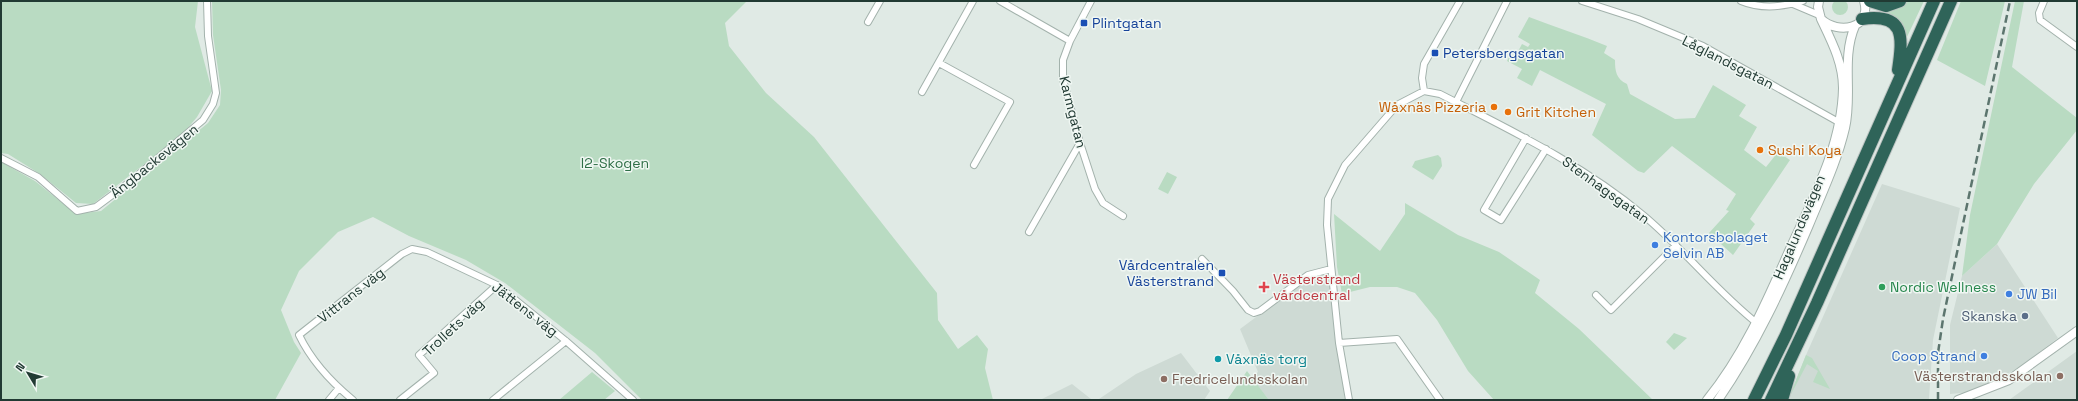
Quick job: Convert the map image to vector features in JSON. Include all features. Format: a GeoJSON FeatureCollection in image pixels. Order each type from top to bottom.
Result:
{"type":"FeatureCollection","features":[{"type":"Feature","properties":{"kind":"highway"},"geometry":{"type":"LineString","coordinates":[[1870,1],[1886,6],[1900,1]]}},
{"type":"Feature","properties":{"kind":"highway"},"geometry":{"type":"LineString","coordinates":[[1754,400],[1786,335],[1934,1]]}},
{"type":"Feature","properties":{"kind":"highway"},"geometry":{"type":"LineString","coordinates":[[1771,400],[1799,342],[1951,1]]}},
{"type":"Feature","properties":{"kind":"highway"},"geometry":{"type":"LineString","coordinates":[[1858,23],[1878,17],[1886,18],[1896,26],[1899,32],[1901,51],[1896,85]]}},
{"type":"Feature","properties":{"kind":"highway"},"geometry":{"type":"LineString","coordinates":[[1782,400],[1799,342]]}},
{"type":"Feature","properties":{"kind":"street","name":"Ängbackevägen"},"geometry":{"type":"LineString","coordinates":[[1,158],[38,177],[77,211],[96,207],[127,184],[203,120],[214,104],[216,93],[208,36],[207,1]]}},
{"type":"Feature","properties":{"kind":"street"},"geometry":{"type":"LineString","coordinates":[[868,22],[880,1]]}},
{"type":"Feature","properties":{"kind":"street"},"geometry":{"type":"LineString","coordinates":[[922,92],[973,1]]}},
{"type":"Feature","properties":{"kind":"street"},"geometry":{"type":"LineString","coordinates":[[1000,1],[1070,41]]}},
{"type":"Feature","properties":{"kind":"street","name":"Karmgatan"},"geometry":{"type":"LineString","coordinates":[[1091,1],[1070,41],[1063,60],[1063,79],[1080,143],[1099,198],[1123,216]]}},
{"type":"Feature","properties":{"kind":"street"},"geometry":{"type":"LineString","coordinates":[[1349,400],[1331,269],[1327,218],[1328,199],[1345,165],[1397,105],[1424,91],[1422,78],[1424,64],[1460,1]]}},
{"type":"Feature","properties":{"kind":"street"},"geometry":{"type":"LineString","coordinates":[[1456,102],[1507,1]]}},
{"type":"Feature","properties":{"kind":"street","name":"Låglandsgatan"},"geometry":{"type":"LineString","coordinates":[[1582,1],[1638,19],[1703,46],[1842,124]]}},
{"type":"Feature","properties":{"kind":"street"},"geometry":{"type":"LineString","coordinates":[[1741,1],[1764,7],[1793,4],[1802,1]]}},
{"type":"Feature","properties":{"kind":"street","name":"Hagalundsvägen"},"geometry":{"type":"LineString","coordinates":[[1718,400],[1742,365],[1759,325],[1821,197],[1841,144],[1842,74],[1837,52],[1820,17],[1819,1]]}},
{"type":"Feature","properties":{"kind":"street","name":"Hagalundsvägen"},"geometry":{"type":"LineString","coordinates":[[1842,124],[1849,101],[1848,54],[1858,23],[1864,12],[1864,1]]}},
{"type":"Feature","properties":{"kind":"street"},"geometry":{"type":"LineString","coordinates":[[2044,1],[2039,12],[2042,23],[2077,47]]}},
{"type":"Feature","properties":{"kind":"street"},"geometry":{"type":"LineString","coordinates":[[1793,4],[1841,29],[1858,23]]}},
{"type":"Feature","properties":{"kind":"street"},"geometry":{"type":"LineString","coordinates":[[938,63],[1010,102],[974,164]]}},
{"type":"Feature","properties":{"kind":"street","name":"Stenhagsgatan"},"geometry":{"type":"LineString","coordinates":[[1424,91],[1440,94],[1526,138],[1596,181],[1642,214],[1676,245],[1716,286],[1759,325]]}},
{"type":"Feature","properties":{"kind":"street"},"geometry":{"type":"LineString","coordinates":[[1526,138],[1484,210],[1501,220],[1546,149]]}},
{"type":"Feature","properties":{"kind":"street"},"geometry":{"type":"LineString","coordinates":[[1029,232],[1080,143]]}},
{"type":"Feature","properties":{"kind":"street"},"geometry":{"type":"LineString","coordinates":[[1596,295],[1611,310],[1676,245]]}},
{"type":"Feature","properties":{"kind":"street","name":"Jättens väg"},"geometry":{"type":"LineString","coordinates":[[402,254],[412,249],[427,252],[497,285],[566,341],[633,400]]}},
{"type":"Feature","properties":{"kind":"street","name":"Vittrans väg"},"geometry":{"type":"LineString","coordinates":[[339,388],[305,348],[299,335],[402,254]]}},
{"type":"Feature","properties":{"kind":"street"},"geometry":{"type":"LineString","coordinates":[[1202,259],[1228,286],[1248,310],[1254,313],[1260,312],[1308,275],[1331,269]]}},
{"type":"Feature","properties":{"kind":"street","name":"Trollets väg"},"geometry":{"type":"LineString","coordinates":[[400,400],[434,374],[419,355],[497,285]]}},
{"type":"Feature","properties":{"kind":"street","name":"Hagalundsvägen"},"geometry":{"type":"LineString","coordinates":[[1707,400],[1759,325]]}},
{"type":"Feature","properties":{"kind":"street"},"geometry":{"type":"LineString","coordinates":[[1962,400],[2016,376],[2077,332]]}},
{"type":"Feature","properties":{"kind":"street"},"geometry":{"type":"LineString","coordinates":[[1340,343],[1397,339],[1440,400]]}},
{"type":"Feature","properties":{"kind":"street"},"geometry":{"type":"LineString","coordinates":[[493,400],[566,341]]}},
{"type":"Feature","properties":{"kind":"street"},"geometry":{"type":"LineString","coordinates":[[329,400],[339,388],[353,400]]}},
{"type":"Feature","properties":{"kind":"shaded area"},"geometry":{"type":"Polygon","coordinates":[[[1882,184],[1960,208],[1933,340],[1929,399],[1788,400],[1806,355],[1882,184]]]}},
{"type":"Feature","properties":{"kind":"shaded area"},"geometry":{"type":"Polygon","coordinates":[[[1997,244],[2058,338],[2020,367],[1973,392],[1950,394],[1950,325],[1962,276],[1997,244]]]}},
{"type":"Feature","properties":{"kind":"shaded area"},"geometry":{"type":"Polygon","coordinates":[[[1328,274],[1345,400],[1269,400],[1251,377],[1258,372],[1240,329],[1309,278],[1328,274]]]}},
{"type":"Feature","properties":{"kind":"shaded area","name":"Västerstrandsskolan"},"geometry":{"type":"Polygon","coordinates":[[[2077,351],[2077,400],[2009,400],[2077,351]]]}},
{"type":"Feature","properties":{"kind":"shaded area","name":"Fredricelundsskolan"},"geometry":{"type":"Polygon","coordinates":[[[1181,353],[1210,391],[1204,400],[1040,400],[1072,384],[1091,399],[1099,399],[1136,374],[1181,353]]]}},
{"type":"Feature","properties":{"kind":"green space"},"geometry":{"type":"Polygon","coordinates":[[[1840,-1],[1846,1],[1848,7],[1846,13],[1840,15],[1834,13],[1832,7],[1834,1],[1840,-1]]]}},
{"type":"Feature","properties":{"kind":"green space"},"geometry":{"type":"Polygon","coordinates":[[[1,1],[198,1],[195,27],[212,91],[197,117],[182,135],[93,204],[76,203],[40,174],[8,154],[1,153],[1,1]]]}},
{"type":"Feature","properties":{"kind":"green space","name":"I2-Skogen"},"geometry":{"type":"Polygon","coordinates":[[[212,1],[747,1],[725,23],[729,46],[766,93],[814,137],[937,293],[938,320],[958,349],[977,335],[988,349],[985,368],[993,400],[642,400],[595,353],[505,283],[466,260],[409,236],[373,217],[338,232],[299,271],[281,310],[294,342],[301,353],[275,400],[1,400],[1,162],[35,181],[76,214],[101,211],[208,123],[220,105],[221,90],[213,35],[212,1]]]}},
{"type":"Feature","properties":{"kind":"green space"},"geometry":{"type":"Polygon","coordinates":[[[1908,1],[1924,1],[1906,39],[1882,10],[1903,5],[1908,1]]]}},
{"type":"Feature","properties":{"kind":"green space"},"geometry":{"type":"Polygon","coordinates":[[[1961,1],[2005,1],[1985,86],[1937,60],[1961,1]]]}},
{"type":"Feature","properties":{"kind":"green space"},"geometry":{"type":"Polygon","coordinates":[[[2015,1],[2024,1],[2012,67],[2077,118],[2077,130],[2034,184],[1997,244],[1962,276],[1970,215],[2015,1]]]}},
{"type":"Feature","properties":{"kind":"green space"},"geometry":{"type":"Polygon","coordinates":[[[1529,17],[1607,46],[1604,53],[1615,60],[1615,68],[1618,77],[1627,84],[1630,94],[1675,119],[1695,118],[1713,85],[1746,105],[1739,116],[1757,127],[1744,150],[1766,167],[1778,152],[1790,160],[1750,219],[1755,224],[1733,255],[1709,233],[1729,211],[1726,210],[1736,194],[1672,146],[1644,173],[1638,171],[1592,135],[1606,104],[1540,70],[1532,86],[1517,78],[1522,69],[1507,61],[1510,55],[1515,57],[1522,44],[1528,47],[1530,44],[1518,37],[1529,17]]]}},
{"type":"Feature","properties":{"kind":"green space"},"geometry":{"type":"Polygon","coordinates":[[[1438,155],[1441,158],[1442,166],[1433,180],[1412,167],[1415,161],[1438,155]]]}},
{"type":"Feature","properties":{"kind":"green space"},"geometry":{"type":"Polygon","coordinates":[[[1167,172],[1177,177],[1168,194],[1158,189],[1167,172]]]}},
{"type":"Feature","properties":{"kind":"green space"},"geometry":{"type":"Polygon","coordinates":[[[1405,203],[1458,235],[1499,252],[1540,280],[1535,293],[1579,329],[1653,400],[1494,400],[1468,371],[1437,320],[1415,293],[1397,287],[1370,287],[1342,294],[1337,267],[1334,214],[1380,251],[1405,214],[1405,203]]]}},
{"type":"Feature","properties":{"kind":"green space"},"geometry":{"type":"Polygon","coordinates":[[[1674,333],[1687,338],[1674,350],[1666,342],[1674,333]]]}},
{"type":"Feature","properties":{"kind":"green space"},"geometry":{"type":"Polygon","coordinates":[[[1806,355],[1812,358],[1830,389],[1813,382],[1818,371],[1807,364],[1788,400],[1806,355]]]}},
{"type":"Feature","properties":{"kind":"green space"},"geometry":{"type":"Polygon","coordinates":[[[1247,371],[1269,400],[1227,400],[1247,371]]]}},
{"type":"Feature","properties":{"kind":"green space"},"geometry":{"type":"Polygon","coordinates":[[[592,372],[615,391],[604,400],[559,400],[592,372]]]}},
{"type":"Feature","properties":{"kind":"railway"},"geometry":{"type":"LineString","coordinates":[[1938,400],[1938,353],[1943,319],[2010,1]]}},
{"type":"Feature","properties":{"kind":"place","name":"Plintgatan"},"geometry":{"type":"Point","coordinates":[1084,23]}},
{"type":"Feature","properties":{"kind":"place","name":"Petersbergsgatan"},"geometry":{"type":"Point","coordinates":[1435,53]}},
{"type":"Feature","properties":{"kind":"place","name":"Wåxnäs Pizzeria"},"geometry":{"type":"Point","coordinates":[1494,107]}},
{"type":"Feature","properties":{"kind":"place","name":"Grit Kitchen"},"geometry":{"type":"Point","coordinates":[1508,112]}},
{"type":"Feature","properties":{"kind":"place","name":"Sushi Koya"},"geometry":{"type":"Point","coordinates":[1760,150]}},
{"type":"Feature","properties":{"kind":"place","name":"Kontorsbolaget Selvin AB"},"geometry":{"type":"Point","coordinates":[1655,245]}},
{"type":"Feature","properties":{"kind":"place","name":"Vårdcentralen Västerstrand"},"geometry":{"type":"Point","coordinates":[1222,273]}},
{"type":"Feature","properties":{"kind":"place","name":"Västerstrand vårdcentral"},"geometry":{"type":"Point","coordinates":[1264,287]}},
{"type":"Feature","properties":{"kind":"place","name":"Nordic Wellness"},"geometry":{"type":"Point","coordinates":[1882,287]}},
{"type":"Feature","properties":{"kind":"place","name":"JW Bil"},"geometry":{"type":"Point","coordinates":[2009,294]}},
{"type":"Feature","properties":{"kind":"place","name":"Skanska"},"geometry":{"type":"Point","coordinates":[2025,316]}},
{"type":"Feature","properties":{"kind":"place","name":"Coop Strand"},"geometry":{"type":"Point","coordinates":[1984,356]}},
{"type":"Feature","properties":{"kind":"place","name":"Våxnäs torg"},"geometry":{"type":"Point","coordinates":[1218,359]}},
{"type":"Feature","properties":{"kind":"place","name":"Västerstrandsskolan"},"geometry":{"type":"Point","coordinates":[2060,376]}},
{"type":"Feature","properties":{"kind":"place","name":"Fredricelundsskolan"},"geometry":{"type":"Point","coordinates":[1164,379]}}]}
